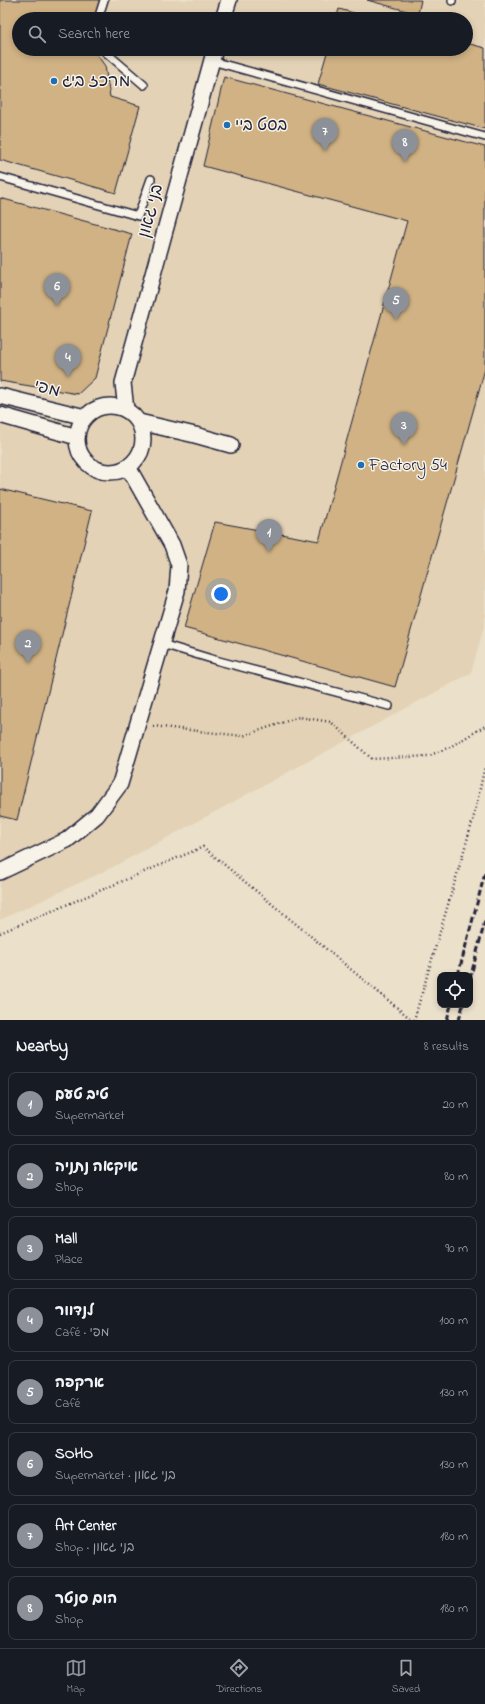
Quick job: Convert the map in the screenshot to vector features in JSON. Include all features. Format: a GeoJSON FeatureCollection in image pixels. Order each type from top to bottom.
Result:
{"type":"FeatureCollection","features":[{"type":"Feature","properties":{"kind":"street"},"geometry":{"type":"LineString","coordinates":[[225,12],[229,0]]}},
{"type":"Feature","properties":{"kind":"street","name":"בני גאון"},"geometry":{"type":"LineString","coordinates":[[126,410],[123,383],[214,56]]}},
{"type":"Feature","properties":{"kind":"street","name":"בני גאון"},"geometry":{"type":"LineString","coordinates":[[103,407],[123,383]]}},
{"type":"Feature","properties":{"kind":"street","name":"מפי"},"geometry":{"type":"LineString","coordinates":[[0,396],[85,417]]}},
{"type":"Feature","properties":{"kind":"street"},"geometry":{"type":"LineString","coordinates":[[111,406],[126,410],[139,422],[144,440],[142,450],[136,460],[128,467],[119,471],[108,472],[98,470],[82,457],[78,448],[77,438],[80,427],[85,417],[93,411],[103,407],[111,406]]}},
{"type":"Feature","properties":{"kind":"street"},"geometry":{"type":"LineString","coordinates":[[0,415],[77,438]]}},
{"type":"Feature","properties":{"kind":"street"},"geometry":{"type":"LineString","coordinates":[[139,422],[232,445]]}},
{"type":"Feature","properties":{"kind":"street"},"geometry":{"type":"LineString","coordinates":[[144,440],[168,435],[194,435]]}},
{"type":"Feature","properties":{"kind":"street"},"geometry":{"type":"LineString","coordinates":[[0,872],[67,840],[97,815],[120,784],[177,591],[179,565],[169,539],[128,467]]}},
{"type":"Feature","properties":{"kind":"lane"},"geometry":{"type":"LineString","coordinates":[[100,12],[104,0]]}},
{"type":"Feature","properties":{"kind":"lane"},"geometry":{"type":"LineString","coordinates":[[110,56],[144,85]]}},
{"type":"Feature","properties":{"kind":"lane"},"geometry":{"type":"LineString","coordinates":[[217,56],[485,137]]}},
{"type":"Feature","properties":{"kind":"lane"},"geometry":{"type":"LineString","coordinates":[[0,176],[138,216],[151,179]]}},
{"type":"Feature","properties":{"kind":"lane"},"geometry":{"type":"LineString","coordinates":[[162,644],[215,660],[389,706]]}},
{"type":"Feature","properties":{"kind":"path"},"geometry":{"type":"LineString","coordinates":[[138,724],[243,736],[299,717],[331,722],[372,759],[428,756],[450,747],[485,726]]}},
{"type":"Feature","properties":{"kind":"path"},"geometry":{"type":"LineString","coordinates":[[0,933],[203,847],[413,1020],[473,820],[485,766]]}},
{"type":"Feature","properties":{"kind":"shaded area"},"geometry":{"type":"Polygon","coordinates":[[[0,0],[485,0],[485,623],[471,673],[113,867],[0,920],[0,0]]]}},
{"type":"Feature","properties":{"kind":"building","name":"מרכז ביג"},"geometry":{"type":"Polygon","coordinates":[[[0,0],[100,0],[97,12],[12,12],[12,56],[98,56],[105,66],[110,97],[140,106],[116,193],[0,160],[0,0]]]}},
{"type":"Feature","properties":{"kind":"building"},"geometry":{"type":"Polygon","coordinates":[[[367,0],[421,0],[418,12],[411,12],[367,0]]]}},
{"type":"Feature","properties":{"kind":"building"},"geometry":{"type":"Polygon","coordinates":[[[339,9],[350,12],[338,12],[339,9]]]}},
{"type":"Feature","properties":{"kind":"building"},"geometry":{"type":"Polygon","coordinates":[[[473,45],[485,48],[485,129],[318,84],[326,56],[473,56],[473,45]]]}},
{"type":"Feature","properties":{"kind":"building"},"geometry":{"type":"Polygon","coordinates":[[[224,77],[485,147],[485,369],[395,687],[184,628],[215,522],[319,541],[407,221],[203,166],[224,77]]]}},
{"type":"Feature","properties":{"kind":"building"},"geometry":{"type":"Polygon","coordinates":[[[0,198],[132,234],[95,378],[78,394],[0,381],[0,198]]]}},
{"type":"Feature","properties":{"kind":"building"},"geometry":{"type":"Polygon","coordinates":[[[0,489],[92,511],[17,820],[0,816],[0,489]]]}},
{"type":"Feature","properties":{"kind":"railway"},"geometry":{"type":"LineString","coordinates":[[459,972],[485,873]]}},
{"type":"Feature","properties":{"kind":"railway"},"geometry":{"type":"LineString","coordinates":[[472,972],[485,921]]}},
{"type":"Feature","properties":{"kind":"railway"},"geometry":{"type":"LineString","coordinates":[[447,1020],[450,1008]]}},
{"type":"Feature","properties":{"kind":"railway"},"geometry":{"type":"LineString","coordinates":[[459,1020],[462,1008]]}},
{"type":"Feature","properties":{"kind":"place","name":"מרכז ביג"},"geometry":{"type":"Point","coordinates":[54,81]}},
{"type":"Feature","properties":{"kind":"place","name":"בסט ביי"},"geometry":{"type":"Point","coordinates":[227,125]}},
{"type":"Feature","properties":{"kind":"place","name":"Art Center"},"geometry":{"type":"Point","coordinates":[325,151]}},
{"type":"Feature","properties":{"kind":"place","name":"הום סנטר"},"geometry":{"type":"Point","coordinates":[405,162]}},
{"type":"Feature","properties":{"kind":"place","name":"SOHO"},"geometry":{"type":"Point","coordinates":[57,306]}},
{"type":"Feature","properties":{"kind":"place","name":"ארקפה"},"geometry":{"type":"Point","coordinates":[396,320]}},
{"type":"Feature","properties":{"kind":"place","name":"לנדוור"},"geometry":{"type":"Point","coordinates":[68,377]}},
{"type":"Feature","properties":{"kind":"place","name":"Mall"},"geometry":{"type":"Point","coordinates":[404,445]}},
{"type":"Feature","properties":{"kind":"place","name":"Factory 54"},"geometry":{"type":"Point","coordinates":[361,465]}},
{"type":"Feature","properties":{"kind":"place","name":"טיב טעם"},"geometry":{"type":"Point","coordinates":[269,552]}},
{"type":"Feature","properties":{"kind":"place","name":"איקאה נתניה"},"geometry":{"type":"Point","coordinates":[28,663]}}]}
